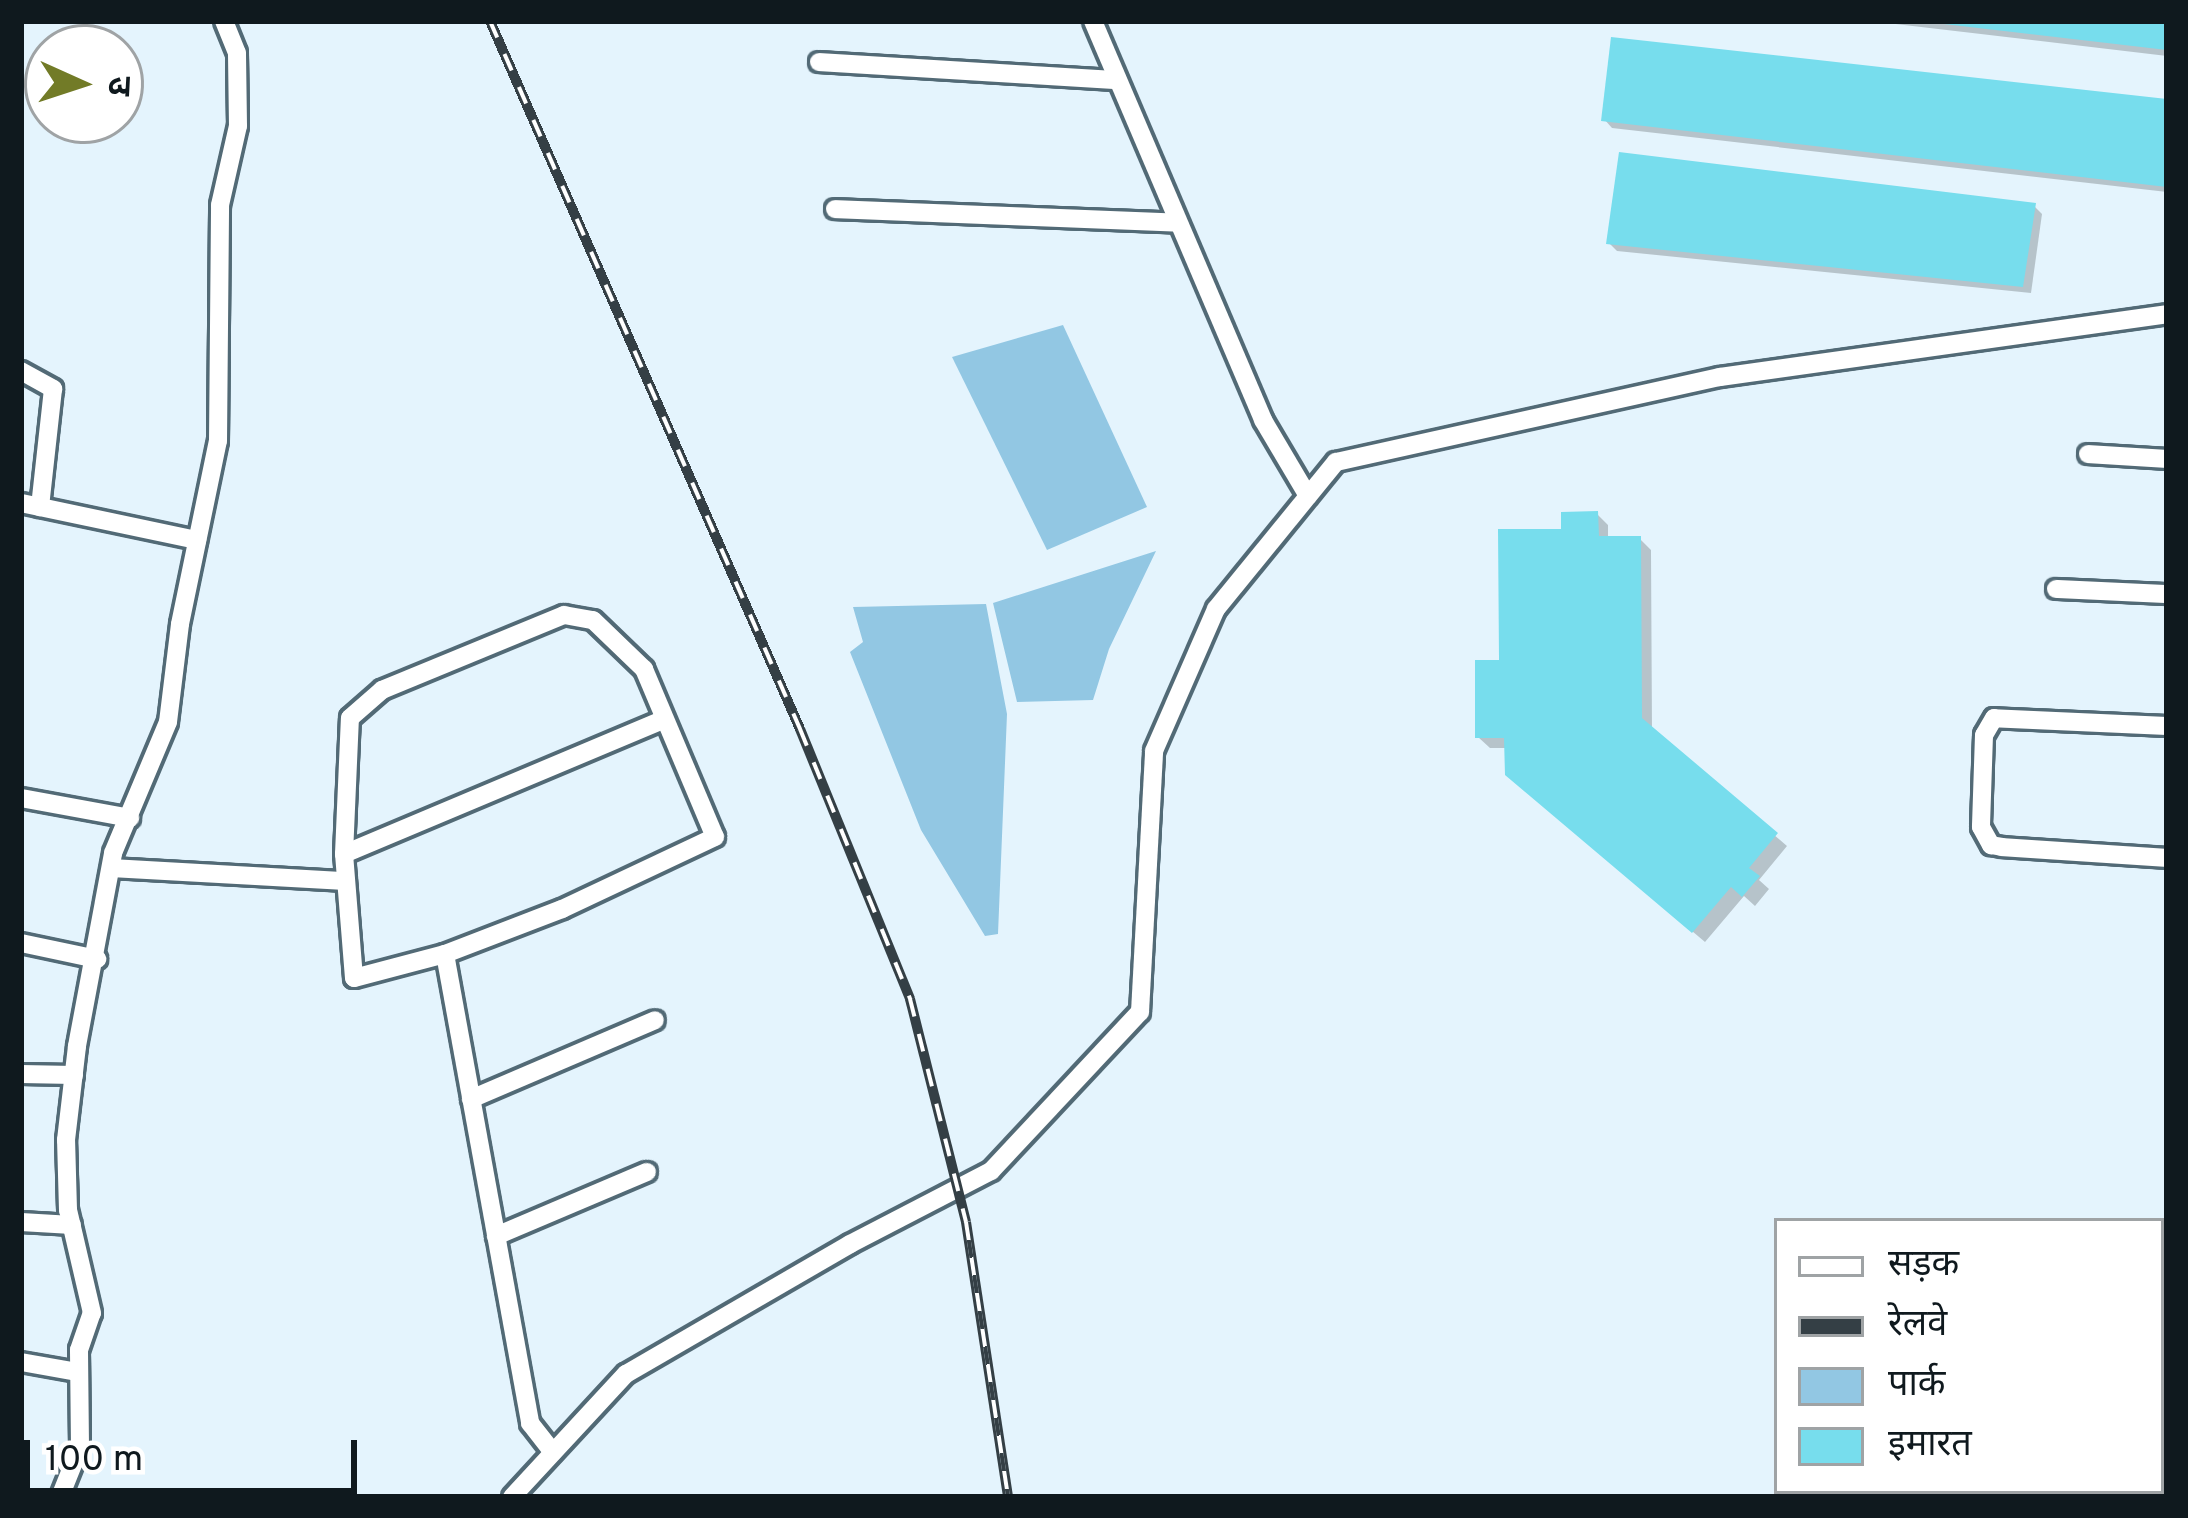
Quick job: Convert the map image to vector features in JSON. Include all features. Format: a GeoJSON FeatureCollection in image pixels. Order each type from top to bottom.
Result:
{"type":"FeatureCollection","features":[{"type":"Feature","properties":{"kind":"street"},"geometry":{"type":"LineString","coordinates":[[60,1497],[80,1447],[78,1372],[92,1313],[72,1225],[66,1140],[74,1075],[110,868],[168,722],[196,540],[218,441],[220,205],[238,126],[237,53],[224,21]]}},
{"type":"Feature","properties":{"kind":"street"},"geometry":{"type":"LineString","coordinates":[[1093,21],[1263,420],[1308,496]]}},
{"type":"Feature","properties":{"kind":"street"},"geometry":{"type":"LineString","coordinates":[[819,62],[1117,80]]}},
{"type":"Feature","properties":{"kind":"street"},"geometry":{"type":"LineString","coordinates":[[836,209],[1178,224]]}},
{"type":"Feature","properties":{"kind":"street"},"geometry":{"type":"LineString","coordinates":[[512,1497],[626,1374],[850,1244],[991,1171],[1141,1012],[1154,751],[1216,609],[1336,462],[1720,377],[2167,314]]}},
{"type":"Feature","properties":{"kind":"street"},"geometry":{"type":"LineString","coordinates":[[21,370],[52,389],[30,505],[196,540]]}},
{"type":"Feature","properties":{"kind":"street"},"geometry":{"type":"LineString","coordinates":[[2087,454],[2167,459]]}},
{"type":"Feature","properties":{"kind":"street"},"geometry":{"type":"LineString","coordinates":[[2056,589],[2167,594]]}},
{"type":"Feature","properties":{"kind":"street"},"geometry":{"type":"LineString","coordinates":[[564,616],[593,620],[644,670],[715,837],[562,909],[445,954],[354,978],[344,854],[350,718],[382,690],[564,616]]}},
{"type":"Feature","properties":{"kind":"street"},"geometry":{"type":"LineString","coordinates":[[2167,726],[1994,718],[1984,735],[1981,826],[1991,845],[2002,848],[2167,858]]}},
{"type":"Feature","properties":{"kind":"street"},"geometry":{"type":"LineString","coordinates":[[344,854],[663,720]]}},
{"type":"Feature","properties":{"kind":"street"},"geometry":{"type":"LineString","coordinates":[[21,798],[130,818]]}},
{"type":"Feature","properties":{"kind":"street"},"geometry":{"type":"LineString","coordinates":[[110,868],[346,881]]}},
{"type":"Feature","properties":{"kind":"street"},"geometry":{"type":"LineString","coordinates":[[21,943],[97,958]]}},
{"type":"Feature","properties":{"kind":"street"},"geometry":{"type":"LineString","coordinates":[[445,954],[530,1424],[554,1452]]}},
{"type":"Feature","properties":{"kind":"street"},"geometry":{"type":"LineString","coordinates":[[471,1099],[656,1020]]}},
{"type":"Feature","properties":{"kind":"street"},"geometry":{"type":"LineString","coordinates":[[21,1074],[74,1075]]}},
{"type":"Feature","properties":{"kind":"street"},"geometry":{"type":"LineString","coordinates":[[496,1236],[647,1172]]}},
{"type":"Feature","properties":{"kind":"street"},"geometry":{"type":"LineString","coordinates":[[21,1222],[72,1225]]}},
{"type":"Feature","properties":{"kind":"street"},"geometry":{"type":"LineString","coordinates":[[21,1362],[78,1372]]}},
{"type":"Feature","properties":{"kind":"green space"},"geometry":{"type":"Polygon","coordinates":[[[1063,325],[1147,507],[1047,550],[952,357],[1063,325]]]}},
{"type":"Feature","properties":{"kind":"green space"},"geometry":{"type":"Polygon","coordinates":[[[1156,551],[1109,649],[1093,700],[1017,702],[993,603],[1156,551]]]}},
{"type":"Feature","properties":{"kind":"green space"},"geometry":{"type":"Polygon","coordinates":[[[986,604],[1007,714],[998,934],[985,936],[921,830],[850,652],[863,642],[853,607],[986,604]]]}},
{"type":"Feature","properties":{"kind":"building"},"geometry":{"type":"Polygon","coordinates":[[[2167,21],[2167,50],[1944,24],[2167,21]]]}},
{"type":"Feature","properties":{"kind":"building"},"geometry":{"type":"Polygon","coordinates":[[[1611,37],[2167,99],[2167,187],[1601,121],[1611,37]]]}},
{"type":"Feature","properties":{"kind":"building"},"geometry":{"type":"Polygon","coordinates":[[[1619,152],[2036,203],[2023,287],[1606,244],[1619,152]]]}},
{"type":"Feature","properties":{"kind":"building"},"geometry":{"type":"Polygon","coordinates":[[[1598,511],[1599,536],[1641,536],[1642,718],[1778,833],[1749,868],[1760,876],[1742,897],[1731,887],[1692,933],[1505,775],[1504,738],[1475,738],[1475,660],[1499,660],[1498,529],[1561,529],[1561,512],[1598,511]]]}},
{"type":"Feature","properties":{"kind":"railway"},"geometry":{"type":"LineString","coordinates":[[490,21],[800,729],[910,999],[966,1222],[1008,1497]]}}]}
